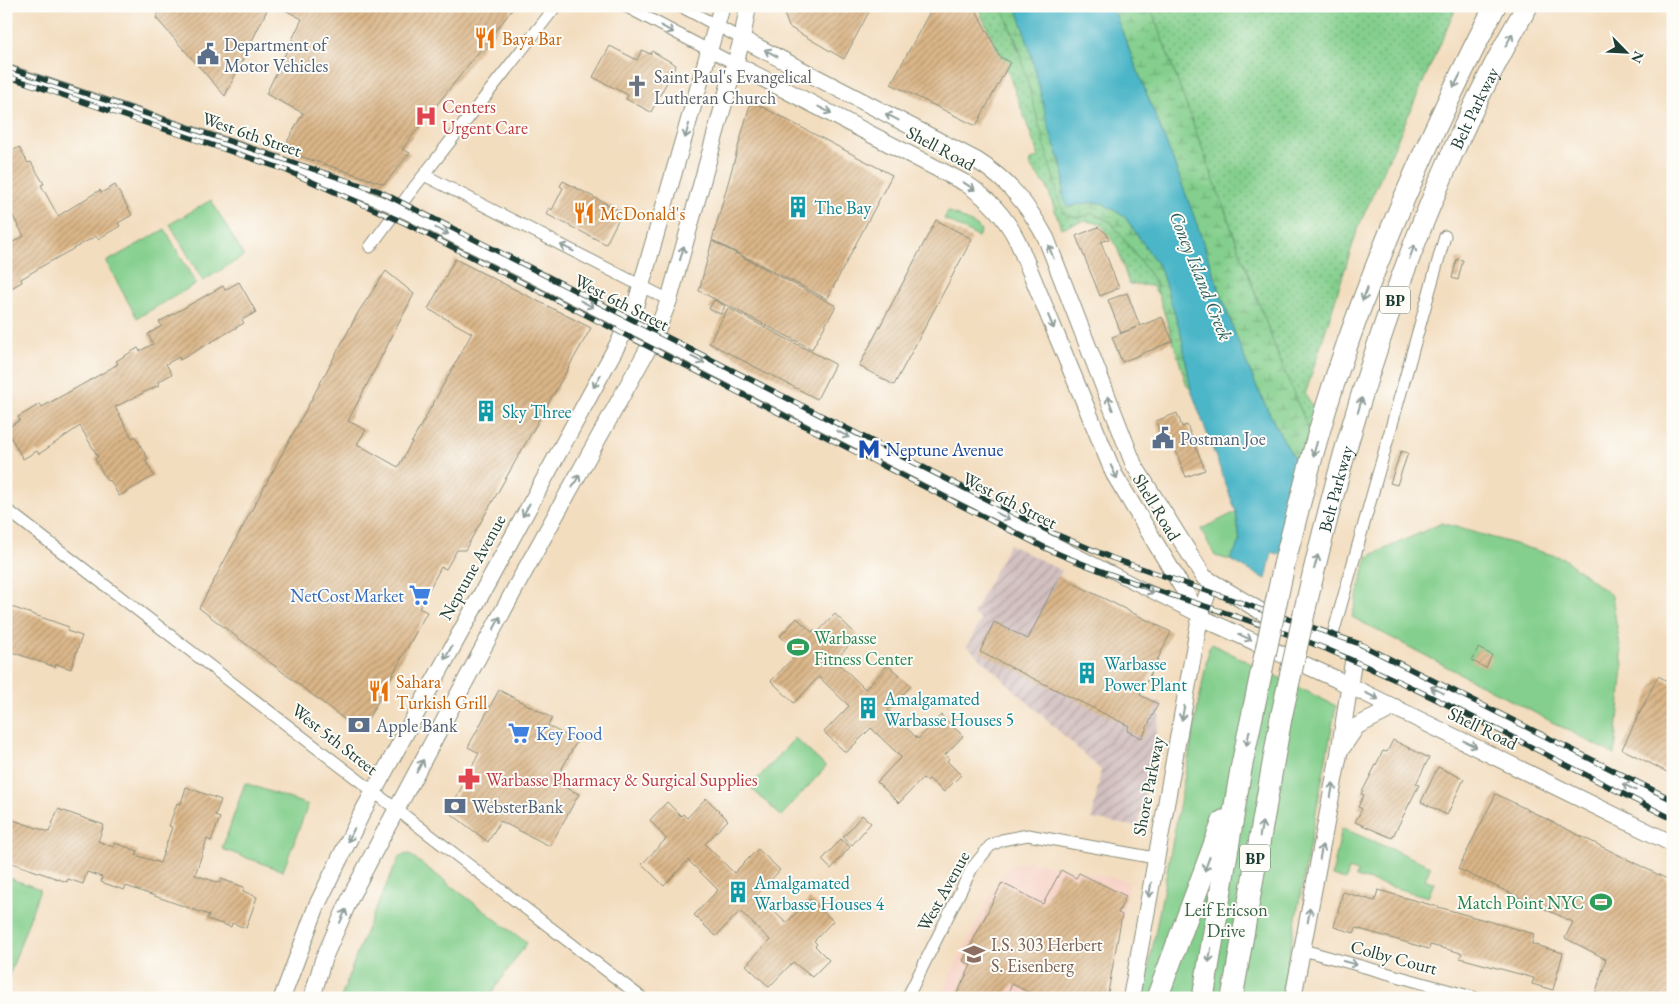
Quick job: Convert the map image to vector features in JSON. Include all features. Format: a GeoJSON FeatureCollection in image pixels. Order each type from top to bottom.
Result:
{"type":"FeatureCollection","features":[{"type":"Feature","properties":{"kind":"highway","name":"Belt Parkway"},"geometry":{"type":"LineString","coordinates":[[1203,998],[1241,769],[1284,565],[1338,369],[1371,277],[1408,189],[1448,97],[1495,6]]}},
{"type":"Feature","properties":{"kind":"highway","name":"Belt Parkway"},"geometry":{"type":"LineString","coordinates":[[1232,998],[1281,718],[1313,574],[1339,475],[1384,329],[1435,192],[1480,96],[1526,6]]}},
{"type":"Feature","properties":{"kind":"highway"},"geometry":{"type":"LineString","coordinates":[[1157,998],[1241,769]]}},
{"type":"Feature","properties":{"kind":"main road","name":"Neptune Avenue"},"geometry":{"type":"LineString","coordinates":[[282,998],[317,905],[374,791],[627,324],[642,286],[722,6]]}},
{"type":"Feature","properties":{"kind":"main road"},"geometry":{"type":"LineString","coordinates":[[312,998],[323,960],[349,902],[397,809],[518,583],[654,338],[668,300],[735,64],[748,6]]}},
{"type":"Feature","properties":{"kind":"main road","name":"Shell Road"},"geometry":{"type":"LineString","coordinates":[[742,38],[976,160],[990,169],[1019,196],[1033,214],[1046,238],[1134,465],[1199,569],[1211,582],[1280,623],[1356,649],[1673,809]]}},
{"type":"Feature","properties":{"kind":"main road","name":"Shell Road"},"geometry":{"type":"LineString","coordinates":[[735,64],[965,183],[978,192],[998,211],[1018,242],[1114,474],[1200,617],[1395,707],[1673,844]]}},
{"type":"Feature","properties":{"kind":"main road","name":"Shore Parkway"},"geometry":{"type":"LineString","coordinates":[[1131,998],[1200,617],[1211,582]]}},
{"type":"Feature","properties":{"kind":"main road"},"geometry":{"type":"LineString","coordinates":[[1293,998],[1356,649]]}},
{"type":"Feature","properties":{"kind":"main road"},"geometry":{"type":"LineString","coordinates":[[1338,754],[1357,726],[1395,707]]}},
{"type":"Feature","properties":{"kind":"street"},"geometry":{"type":"LineString","coordinates":[[370,248],[424,175],[556,6]]}},
{"type":"Feature","properties":{"kind":"street"},"geometry":{"type":"LineString","coordinates":[[625,6],[735,64]]}},
{"type":"Feature","properties":{"kind":"street"},"geometry":{"type":"LineString","coordinates":[[680,6],[742,38]]}},
{"type":"Feature","properties":{"kind":"street","name":"West 6th Street"},"geometry":{"type":"LineString","coordinates":[[6,70],[279,161],[353,189],[398,209],[1200,617]]}},
{"type":"Feature","properties":{"kind":"street","name":"West 6th Street"},"geometry":{"type":"LineString","coordinates":[[424,175],[668,300]]}},
{"type":"Feature","properties":{"kind":"street"},"geometry":{"type":"LineString","coordinates":[[1332,641],[1445,236]]}},
{"type":"Feature","properties":{"kind":"street","name":"West 5th Street"},"geometry":{"type":"LineString","coordinates":[[6,509],[642,998]]}},
{"type":"Feature","properties":{"kind":"street","name":"West Avenue"},"geometry":{"type":"LineString","coordinates":[[907,998],[972,868],[990,846],[1002,840],[1028,836],[1155,858]]}},
{"type":"Feature","properties":{"kind":"street","name":"Colby Court"},"geometry":{"type":"LineString","coordinates":[[1302,950],[1476,998]]}},
{"type":"Feature","properties":{"kind":"shaded area"},"geometry":{"type":"Polygon","coordinates":[[[1009,544],[1062,571],[1059,576],[1171,632],[1140,695],[1162,704],[1138,827],[1092,819],[1101,770],[967,646],[981,620],[973,614],[1009,544]]]}},
{"type":"Feature","properties":{"kind":"shaded area"},"geometry":{"type":"Polygon","coordinates":[[[1027,861],[1129,881],[1107,998],[939,998],[998,880],[1011,866],[1027,861]]]}},
{"type":"Feature","properties":{"kind":"green space"},"geometry":{"type":"Polygon","coordinates":[[[977,6],[1002,6],[1080,218],[1092,213],[1111,222],[1154,280],[1160,297],[1152,286],[1129,284],[1117,247],[1100,223],[1083,221],[1061,228],[1047,187],[1030,166],[1031,160],[1039,157],[1008,72],[977,6]]]}},
{"type":"Feature","properties":{"kind":"green space"},"geometry":{"type":"Polygon","coordinates":[[[1002,6],[1016,6],[1027,35],[1049,126],[1064,176],[1062,193],[1070,207],[1085,203],[1102,203],[1125,217],[1160,268],[1181,333],[1191,390],[1187,386],[1154,280],[1111,222],[1092,213],[1080,218],[1066,215],[1060,203],[1018,46],[1002,6]]]}},
{"type":"Feature","properties":{"kind":"green space"},"geometry":{"type":"Polygon","coordinates":[[[1112,6],[1150,6],[1279,358],[1311,435],[1302,470],[1268,411],[1241,349],[1186,195],[1112,6]]]}},
{"type":"Feature","properties":{"kind":"green space"},"geometry":{"type":"Polygon","coordinates":[[[1150,6],[1457,6],[1358,228],[1305,395],[1318,413],[1311,435],[1279,358],[1150,6]]]}},
{"type":"Feature","properties":{"kind":"green space"},"geometry":{"type":"Polygon","coordinates":[[[211,200],[244,256],[203,281],[170,224],[211,200]]]}},
{"type":"Feature","properties":{"kind":"green space"},"geometry":{"type":"Polygon","coordinates":[[[948,211],[977,226],[981,231],[978,237],[944,219],[948,211]]]}},
{"type":"Feature","properties":{"kind":"green space"},"geometry":{"type":"Polygon","coordinates":[[[165,229],[196,284],[137,318],[106,262],[165,229]]]}},
{"type":"Feature","properties":{"kind":"green space"},"geometry":{"type":"Polygon","coordinates":[[[1236,512],[1240,542],[1230,560],[1215,556],[1201,529],[1236,512]]]}},
{"type":"Feature","properties":{"kind":"green space"},"geometry":{"type":"Polygon","coordinates":[[[1442,523],[1563,558],[1612,596],[1623,666],[1615,755],[1352,617],[1367,557],[1442,523]]]}},
{"type":"Feature","properties":{"kind":"green space","name":"Leif Ericson Drive"},"geometry":{"type":"Polygon","coordinates":[[[1212,644],[1336,706],[1281,998],[1143,998],[1209,648],[1212,644]]]}},
{"type":"Feature","properties":{"kind":"green space"},"geometry":{"type":"Polygon","coordinates":[[[795,738],[826,767],[781,816],[750,787],[795,738]]]}},
{"type":"Feature","properties":{"kind":"green space"},"geometry":{"type":"Polygon","coordinates":[[[245,783],[308,805],[283,871],[222,849],[245,783]]]}},
{"type":"Feature","properties":{"kind":"green space"},"geometry":{"type":"Polygon","coordinates":[[[1342,828],[1431,866],[1425,879],[1434,883],[1428,897],[1356,877],[1357,872],[1349,869],[1346,880],[1332,876],[1342,828]]]}},
{"type":"Feature","properties":{"kind":"green space"},"geometry":{"type":"Polygon","coordinates":[[[409,854],[527,943],[488,998],[341,998],[361,943],[400,856],[409,854]]]}},
{"type":"Feature","properties":{"kind":"green space"},"geometry":{"type":"Polygon","coordinates":[[[6,877],[40,889],[7,982],[6,981],[6,877]]]}},
{"type":"Feature","properties":{"kind":"water","name":"Coney Island Creek"},"geometry":{"type":"Polygon","coordinates":[[[1016,6],[1112,6],[1186,195],[1241,349],[1268,411],[1302,470],[1280,555],[1272,552],[1266,579],[1230,560],[1240,542],[1236,512],[1191,390],[1181,333],[1160,268],[1125,217],[1102,203],[1085,203],[1069,207],[1064,199],[1063,169],[1050,130],[1030,50],[1016,6]]]}},
{"type":"Feature","properties":{"kind":"building"},"geometry":{"type":"Polygon","coordinates":[[[162,6],[269,6],[225,96],[156,18],[162,6]]]}},
{"type":"Feature","properties":{"kind":"building"},"geometry":{"type":"Polygon","coordinates":[[[282,6],[515,6],[402,149],[410,153],[384,184],[288,152],[288,140],[303,113],[266,94],[302,19],[281,8],[282,6]]]}},
{"type":"Feature","properties":{"kind":"building"},"geometry":{"type":"Polygon","coordinates":[[[781,6],[872,6],[844,59],[789,27],[781,6]]]}},
{"type":"Feature","properties":{"kind":"building"},"geometry":{"type":"Polygon","coordinates":[[[933,6],[974,6],[1000,57],[1010,62],[976,126],[891,84],[933,6]]]}},
{"type":"Feature","properties":{"kind":"building","name":"Saint Paul's Evangelical Lutheran Church"},"geometry":{"type":"Polygon","coordinates":[[[610,46],[637,60],[642,50],[650,54],[652,51],[676,65],[651,112],[626,99],[628,95],[593,77],[610,46]]]}},
{"type":"Feature","properties":{"kind":"building","name":"The Bay"},"geometry":{"type":"Polygon","coordinates":[[[751,101],[892,175],[827,299],[712,240],[751,101]]]}},
{"type":"Feature","properties":{"kind":"building"},"geometry":{"type":"Polygon","coordinates":[[[19,147],[28,163],[31,162],[44,184],[41,185],[58,216],[100,190],[101,193],[115,185],[132,215],[118,223],[120,226],[98,239],[96,236],[46,264],[21,279],[22,282],[6,291],[6,246],[24,236],[6,204],[6,155],[19,147]]]}},
{"type":"Feature","properties":{"kind":"building","name":"McDonald's"},"geometry":{"type":"Polygon","coordinates":[[[563,181],[622,212],[606,244],[546,214],[549,208],[552,210],[563,188],[560,186],[563,181]]]}},
{"type":"Feature","properties":{"kind":"building"},"geometry":{"type":"Polygon","coordinates":[[[936,220],[972,239],[894,385],[859,366],[936,220]]]}},
{"type":"Feature","properties":{"kind":"building"},"geometry":{"type":"Polygon","coordinates":[[[1098,227],[1106,233],[1109,239],[1101,242],[1119,288],[1100,296],[1076,236],[1098,227]]]}},
{"type":"Feature","properties":{"kind":"building"},"geometry":{"type":"Polygon","coordinates":[[[712,241],[836,306],[812,349],[699,291],[712,241]]]}},
{"type":"Feature","properties":{"kind":"building"},"geometry":{"type":"Polygon","coordinates":[[[455,259],[591,328],[465,550],[457,550],[446,569],[441,567],[419,608],[427,612],[361,732],[199,608],[359,311],[386,271],[414,294],[348,421],[366,430],[357,444],[398,467],[472,333],[428,309],[455,259]]]}},
{"type":"Feature","properties":{"kind":"building"},"geometry":{"type":"Polygon","coordinates":[[[1457,259],[1463,260],[1458,280],[1452,278],[1457,259]]]}},
{"type":"Feature","properties":{"kind":"building"},"geometry":{"type":"Polygon","coordinates":[[[239,282],[256,312],[242,320],[244,323],[180,360],[179,357],[166,364],[172,374],[158,382],[159,385],[115,407],[132,438],[135,436],[148,459],[145,460],[154,476],[119,496],[110,480],[107,481],[95,459],[98,457],[80,426],[39,454],[37,451],[23,459],[6,429],[20,420],[18,417],[40,404],[42,407],[94,378],[118,364],[116,361],[138,348],[140,351],[153,344],[148,334],[162,326],[159,322],[223,286],[225,290],[239,282]]]}},
{"type":"Feature","properties":{"kind":"building"},"geometry":{"type":"Polygon","coordinates":[[[1127,293],[1140,326],[1162,317],[1173,341],[1122,362],[1112,337],[1137,327],[1121,333],[1108,300],[1127,293]]]}},
{"type":"Feature","properties":{"kind":"building"},"geometry":{"type":"Polygon","coordinates":[[[714,300],[725,306],[721,314],[709,309],[714,300]]]}},
{"type":"Feature","properties":{"kind":"building"},"geometry":{"type":"Polygon","coordinates":[[[728,308],[835,364],[817,399],[709,343],[728,308]]]}},
{"type":"Feature","properties":{"kind":"building"},"geometry":{"type":"Polygon","coordinates":[[[1177,413],[1182,427],[1187,425],[1205,470],[1186,477],[1172,441],[1164,444],[1156,421],[1177,413]]]}},
{"type":"Feature","properties":{"kind":"building"},"geometry":{"type":"Polygon","coordinates":[[[1401,451],[1408,453],[1397,485],[1390,483],[1401,451]]]}},
{"type":"Feature","properties":{"kind":"building","name":"Warbasse Power Plant"},"geometry":{"type":"Polygon","coordinates":[[[1059,576],[1171,632],[1140,695],[1158,704],[1142,738],[1127,731],[1129,726],[980,652],[994,622],[1028,639],[1059,576]]]}},
{"type":"Feature","properties":{"kind":"building"},"geometry":{"type":"Polygon","coordinates":[[[6,605],[69,627],[67,631],[82,636],[71,669],[56,664],[55,667],[6,650],[6,605]]]}},
{"type":"Feature","properties":{"kind":"building","name":"Amalgamated Warbasse Houses 5"},"geometry":{"type":"Polygon","coordinates":[[[835,614],[858,636],[835,660],[865,689],[888,665],[911,686],[888,710],[918,739],[941,715],[963,736],[945,755],[949,759],[947,761],[961,775],[944,792],[929,779],[927,781],[923,778],[899,803],[877,782],[901,757],[871,728],[846,753],[824,732],[849,706],[819,677],[794,703],[771,681],[796,655],[793,652],[795,650],[780,636],[797,618],[812,632],[814,630],[817,633],[835,614]]]}},
{"type":"Feature","properties":{"kind":"building"},"geometry":{"type":"Polygon","coordinates":[[[1478,648],[1492,655],[1486,668],[1472,661],[1478,648]]]}},
{"type":"Feature","properties":{"kind":"building"},"geometry":{"type":"Polygon","coordinates":[[[1658,676],[1673,684],[1673,775],[1622,749],[1658,676]]]}},
{"type":"Feature","properties":{"kind":"building"},"geometry":{"type":"Polygon","coordinates":[[[499,690],[552,718],[548,726],[577,741],[560,772],[558,771],[552,781],[579,794],[550,846],[500,821],[488,842],[449,812],[479,753],[468,747],[499,690]]]}},
{"type":"Feature","properties":{"kind":"building"},"geometry":{"type":"Polygon","coordinates":[[[1393,740],[1429,758],[1416,784],[1419,785],[1392,838],[1355,822],[1362,809],[1358,807],[1364,795],[1361,794],[1383,751],[1387,752],[1393,740]]]}},
{"type":"Feature","properties":{"kind":"building"},"geometry":{"type":"Polygon","coordinates":[[[1438,767],[1464,779],[1447,815],[1421,802],[1438,767]]]}},
{"type":"Feature","properties":{"kind":"building"},"geometry":{"type":"Polygon","coordinates":[[[186,787],[221,800],[215,816],[220,818],[211,841],[207,839],[195,875],[220,883],[221,879],[244,887],[243,891],[257,897],[246,928],[232,923],[231,927],[207,919],[209,915],[126,886],[124,890],[101,882],[102,877],[87,872],[83,884],[68,879],[67,882],[6,861],[6,822],[11,824],[13,820],[49,832],[58,809],[104,825],[98,841],[113,847],[115,843],[138,851],[136,855],[160,863],[172,827],[169,826],[177,803],[181,804],[186,787]]]}},
{"type":"Feature","properties":{"kind":"building","name":"Match Point NYC"},"geometry":{"type":"Polygon","coordinates":[[[1496,794],[1673,882],[1673,998],[1594,998],[1606,959],[1565,938],[1573,922],[1458,869],[1496,794]]]}},
{"type":"Feature","properties":{"kind":"building","name":"Amalgamated Warbasse Houses 4"},"geometry":{"type":"Polygon","coordinates":[[[706,798],[728,820],[705,844],[734,873],[758,849],[780,870],[757,895],[786,923],[810,899],[833,921],[814,941],[817,944],[815,946],[829,960],[812,977],[793,962],[769,987],[746,965],[770,940],[740,911],[716,936],[707,928],[694,915],[718,890],[688,860],[664,886],[642,864],[666,839],[650,820],[667,802],[681,816],[683,814],[687,818],[706,798]]]}},
{"type":"Feature","properties":{"kind":"building"},"geometry":{"type":"Polygon","coordinates":[[[862,815],[871,823],[852,845],[843,837],[862,815]]]}},
{"type":"Feature","properties":{"kind":"building"},"geometry":{"type":"Polygon","coordinates":[[[841,839],[850,847],[831,869],[822,860],[841,839]]]}},
{"type":"Feature","properties":{"kind":"building"},"geometry":{"type":"Polygon","coordinates":[[[1061,870],[1076,878],[1079,873],[1126,896],[1118,913],[1122,915],[1107,998],[1032,998],[1034,995],[1012,984],[1005,998],[955,998],[971,965],[963,961],[1002,883],[1043,904],[1061,870]]]}},
{"type":"Feature","properties":{"kind":"building"},"geometry":{"type":"Polygon","coordinates":[[[1378,890],[1534,934],[1532,944],[1563,953],[1553,990],[1532,984],[1534,978],[1460,958],[1462,953],[1430,945],[1429,949],[1356,928],[1354,933],[1334,927],[1343,892],[1375,901],[1378,890]]]}},
{"type":"Feature","properties":{"kind":"railway"},"geometry":{"type":"LineString","coordinates":[[6,67],[379,191],[1053,533],[1112,558],[1360,644],[1673,800]]}},
{"type":"Feature","properties":{"kind":"railway"},"geometry":{"type":"LineString","coordinates":[[6,76],[283,169],[405,223],[1045,548],[1114,576],[1291,635],[1326,649],[1457,710],[1673,819]]}},
{"type":"Feature","properties":{"kind":"place","name":"Baya Bar"},"geometry":{"type":"Point","coordinates":[485,38]}},
{"type":"Feature","properties":{"kind":"place","name":"Department of Motor Vehicles"},"geometry":{"type":"Point","coordinates":[208,54]}},
{"type":"Feature","properties":{"kind":"place","name":"Saint Paul's Evangelical Lutheran Church"},"geometry":{"type":"Point","coordinates":[637,86]}},
{"type":"Feature","properties":{"kind":"place","name":"Centers Urgent Care"},"geometry":{"type":"Point","coordinates":[426,116]}},
{"type":"Feature","properties":{"kind":"place","name":"The Bay"},"geometry":{"type":"Point","coordinates":[798,207]}},
{"type":"Feature","properties":{"kind":"place","name":"McDonald's"},"geometry":{"type":"Point","coordinates":[584,213]}},
{"type":"Feature","properties":{"kind":"place","name":"Sky Three"},"geometry":{"type":"Point","coordinates":[486,411]}},
{"type":"Feature","properties":{"kind":"place","name":"Postman Joe"},"geometry":{"type":"Point","coordinates":[1163,438]}},
{"type":"Feature","properties":{"kind":"place","name":"Neptune Avenue"},"geometry":{"type":"Point","coordinates":[869,449]}},
{"type":"Feature","properties":{"kind":"place","name":"NetCost Market"},"geometry":{"type":"Point","coordinates":[420,595]}},
{"type":"Feature","properties":{"kind":"place","name":"Warbasse Fitness Center"},"geometry":{"type":"Point","coordinates":[798,647]}},
{"type":"Feature","properties":{"kind":"place","name":"Warbasse Power Plant"},"geometry":{"type":"Point","coordinates":[1087,673]}},
{"type":"Feature","properties":{"kind":"place","name":"Sahara Turkish Grill"},"geometry":{"type":"Point","coordinates":[379,691]}},
{"type":"Feature","properties":{"kind":"place","name":"Amalgamated Warbasse Houses 5"},"geometry":{"type":"Point","coordinates":[868,708]}},
{"type":"Feature","properties":{"kind":"place","name":"Apple Bank"},"geometry":{"type":"Point","coordinates":[359,725]}},
{"type":"Feature","properties":{"kind":"place","name":"Key Food"},"geometry":{"type":"Point","coordinates":[519,733]}},
{"type":"Feature","properties":{"kind":"place","name":"Warbasse Pharmacy & Surgical Supplies"},"geometry":{"type":"Point","coordinates":[469,779]}},
{"type":"Feature","properties":{"kind":"place","name":"WebsterBank"},"geometry":{"type":"Point","coordinates":[455,806]}},
{"type":"Feature","properties":{"kind":"place","name":"Amalgamated Warbasse Houses 4"},"geometry":{"type":"Point","coordinates":[738,892]}},
{"type":"Feature","properties":{"kind":"place","name":"Match Point NYC"},"geometry":{"type":"Point","coordinates":[1601,902]}},
{"type":"Feature","properties":{"kind":"place","name":"I.S. 303 Herbert S. Eisenberg"},"geometry":{"type":"Point","coordinates":[974,954]}}]}
